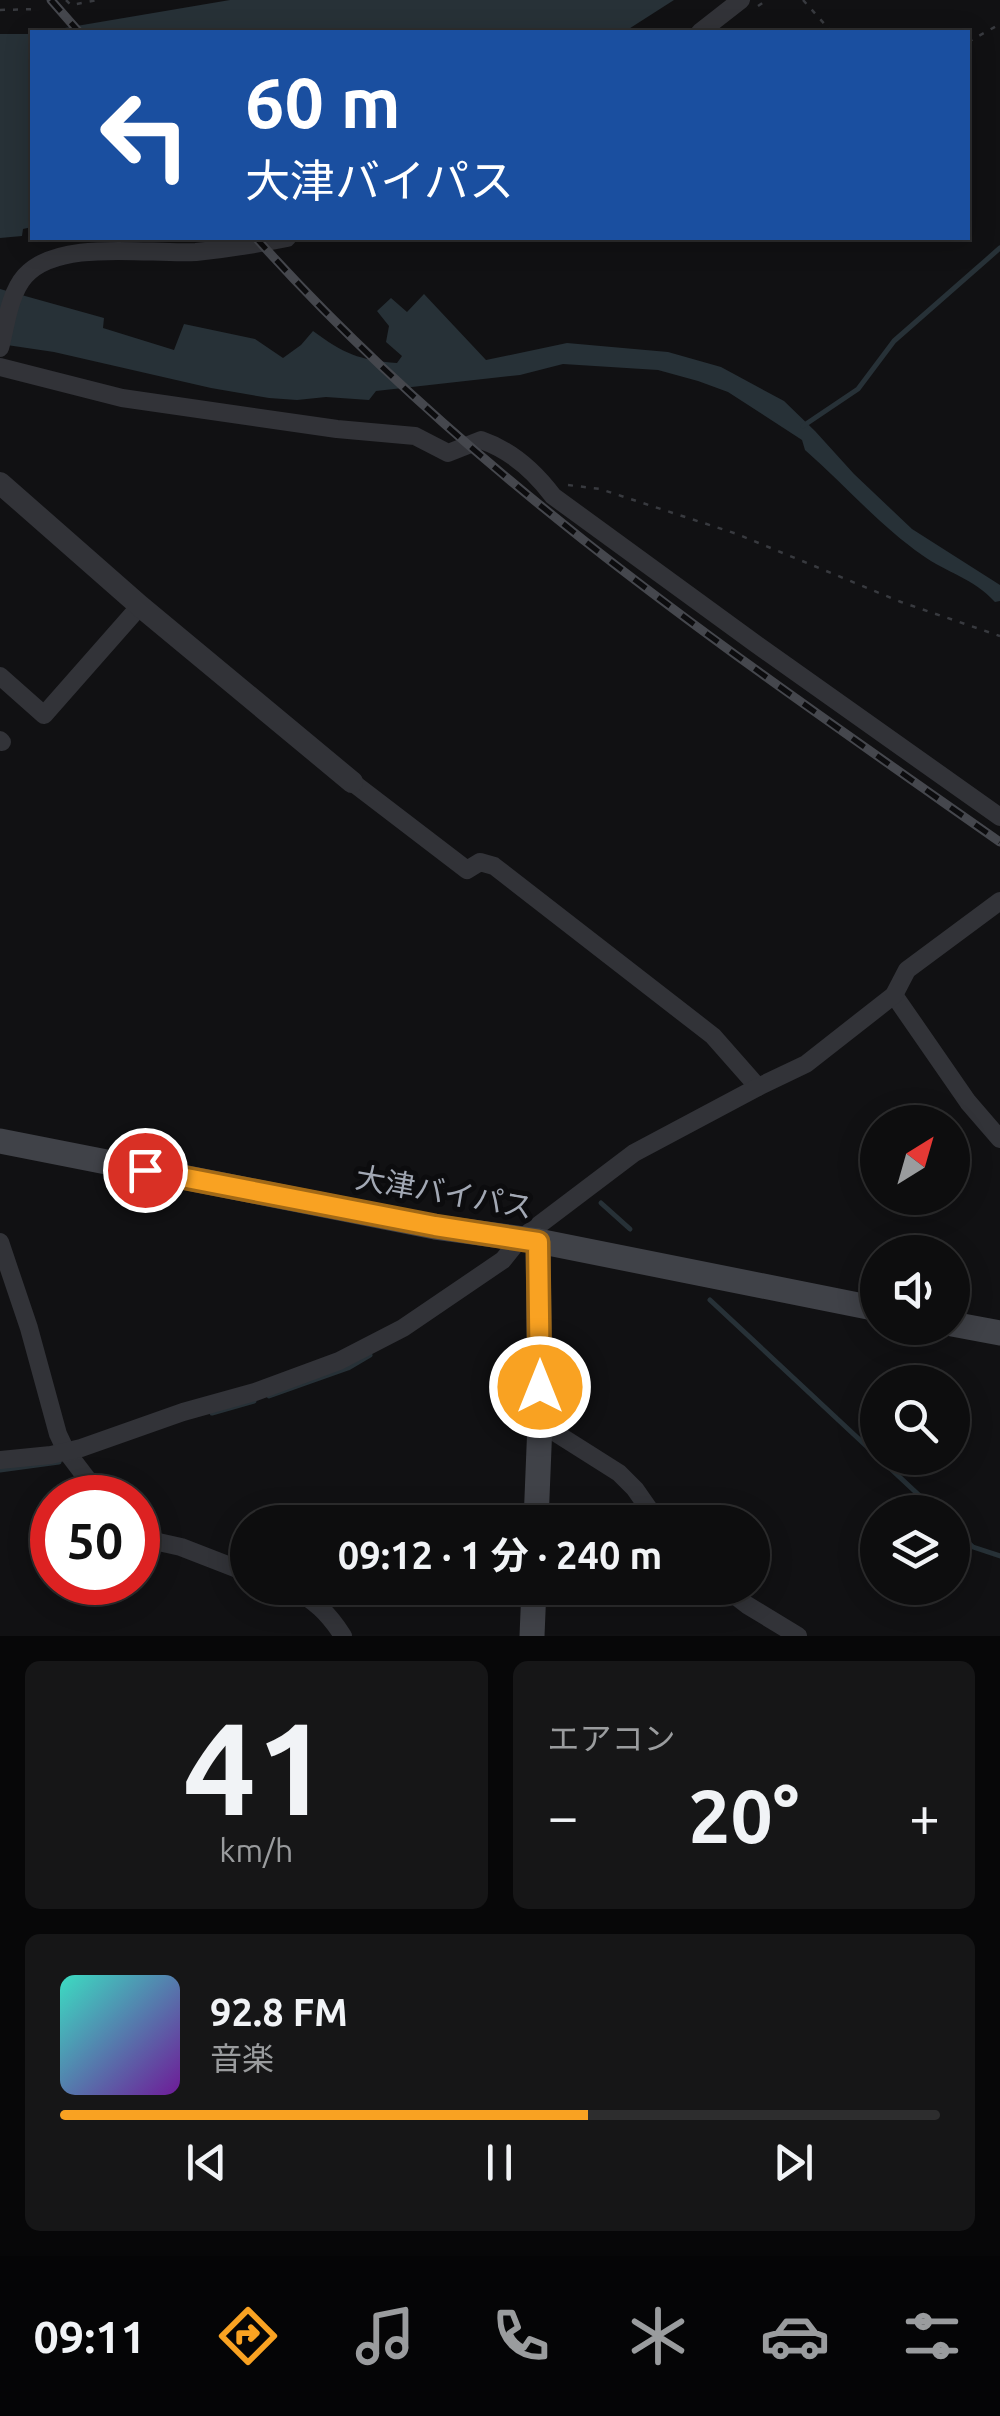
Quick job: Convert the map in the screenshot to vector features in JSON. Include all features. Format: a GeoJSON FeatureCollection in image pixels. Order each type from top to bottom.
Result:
{"type":"FeatureCollection","features":[{"type":"Feature","properties":{"kind":"main road","name":"大津バイパス"},"geometry":{"type":"LineString","coordinates":[[0,1141],[860,1306]]}},
{"type":"Feature","properties":{"kind":"main road"},"geometry":{"type":"LineString","coordinates":[[528,1241],[540,1423],[537,1505]]}},
{"type":"Feature","properties":{"kind":"main road"},"geometry":{"type":"LineString","coordinates":[[970,1327],[1000,1333]]}},
{"type":"Feature","properties":{"kind":"main road"},"geometry":{"type":"LineString","coordinates":[[532,1636],[533,1605]]}},
{"type":"Feature","properties":{"kind":"street"},"geometry":{"type":"LineString","coordinates":[[703,30],[741,0]]}},
{"type":"Feature","properties":{"kind":"street"},"geometry":{"type":"LineString","coordinates":[[0,348],[15,291],[22,278],[40,262],[125,249],[191,252],[276,240]]}},
{"type":"Feature","properties":{"kind":"street"},"geometry":{"type":"LineString","coordinates":[[0,367],[122,398],[338,430],[415,436],[448,453],[481,440],[499,446],[569,508],[1000,817]]}},
{"type":"Feature","properties":{"kind":"street"},"geometry":{"type":"LineString","coordinates":[[0,483],[140,606],[352,782],[467,870],[480,862],[494,866],[713,1036],[758,1086]]}},
{"type":"Feature","properties":{"kind":"street"},"geometry":{"type":"LineString","coordinates":[[0,676],[44,715],[140,606]]}},
{"type":"Feature","properties":{"kind":"street"},"geometry":{"type":"LineString","coordinates":[[0,1460],[66,1451],[255,1392],[339,1361],[402,1328],[503,1260],[634,1153],[806,1064],[894,995],[906,970],[1000,901]]}},
{"type":"Feature","properties":{"kind":"street"},"geometry":{"type":"LineString","coordinates":[[894,995],[968,1102],[1000,1139]]}},
{"type":"Feature","properties":{"kind":"street"},"geometry":{"type":"LineString","coordinates":[[0,1242],[30,1328],[58,1434],[84,1475]]}},
{"type":"Feature","properties":{"kind":"street"},"geometry":{"type":"LineString","coordinates":[[540,1423],[619,1473],[646,1505]]}},
{"type":"Feature","properties":{"kind":"street"},"geometry":{"type":"LineString","coordinates":[[160,1542],[230,1566]]}},
{"type":"Feature","properties":{"kind":"street"},"geometry":{"type":"LineString","coordinates":[[318,1605],[343,1636]]}},
{"type":"Feature","properties":{"kind":"street"},"geometry":{"type":"LineString","coordinates":[[747,1605],[798,1636]]}},
{"type":"Feature","properties":{"kind":"path"},"geometry":{"type":"LineString","coordinates":[[66,0],[73,4],[98,0]]}},
{"type":"Feature","properties":{"kind":"path"},"geometry":{"type":"LineString","coordinates":[[803,0],[826,30]]}},
{"type":"Feature","properties":{"kind":"path"},"geometry":{"type":"LineString","coordinates":[[0,10],[37,9]]}},
{"type":"Feature","properties":{"kind":"path"},"geometry":{"type":"LineString","coordinates":[[970,41],[1000,24]]}},
{"type":"Feature","properties":{"kind":"path"},"geometry":{"type":"LineString","coordinates":[[542,481],[600,489],[737,534],[901,602],[1000,636]]}},
{"type":"Feature","properties":{"kind":"shaded area"},"geometry":{"type":"Polygon","coordinates":[[[230,0],[674,0],[627,30],[53,30],[230,0]]]}},
{"type":"Feature","properties":{"kind":"shaded area"},"geometry":{"type":"Polygon","coordinates":[[[0,34],[30,34],[30,227],[23,229],[22,236],[0,238],[0,34]]]}},
{"type":"Feature","properties":{"kind":"shaded area"},"geometry":{"type":"Polygon","coordinates":[[[0,289],[104,318],[103,328],[174,350],[184,324],[255,339],[283,358],[313,331],[352,354],[397,363],[402,356],[386,342],[389,326],[377,311],[391,298],[407,312],[424,294],[486,360],[567,343],[668,352],[721,367],[784,401],[912,529],[1000,585],[1000,601],[995,602],[978,587],[906,543],[805,450],[802,440],[728,392],[698,381],[658,370],[563,364],[520,375],[376,391],[369,400],[269,398],[0,344],[0,289]]]}},
{"type":"Feature","properties":{"kind":"waterway"},"geometry":{"type":"LineString","coordinates":[[803,426],[858,389],[894,341],[1000,248]]}},
{"type":"Feature","properties":{"kind":"waterway"},"geometry":{"type":"LineString","coordinates":[[601,1203],[630,1229]]}},
{"type":"Feature","properties":{"kind":"waterway"},"geometry":{"type":"LineString","coordinates":[[710,1300],[919,1495]]}},
{"type":"Feature","properties":{"kind":"waterway"},"geometry":{"type":"LineString","coordinates":[[269,1396],[348,1368],[370,1355]]}},
{"type":"Feature","properties":{"kind":"waterway"},"geometry":{"type":"LineString","coordinates":[[212,1413],[254,1401]]}},
{"type":"Feature","properties":{"kind":"waterway"},"geometry":{"type":"LineString","coordinates":[[0,1470],[59,1462]]}},
{"type":"Feature","properties":{"kind":"waterway"},"geometry":{"type":"LineString","coordinates":[[970,1544],[1000,1556]]}},
{"type":"Feature","properties":{"kind":"railway"},"geometry":{"type":"LineString","coordinates":[[51,0],[77,30]]}},
{"type":"Feature","properties":{"kind":"railway"},"geometry":{"type":"LineString","coordinates":[[258,240],[426,408],[517,486],[706,633],[1000,842]]}},
{"type":"Feature","properties":{"kind":"route"},"geometry":{"type":"LineString","coordinates":[[145,1170],[538,1242],[540,1387]]}}]}
